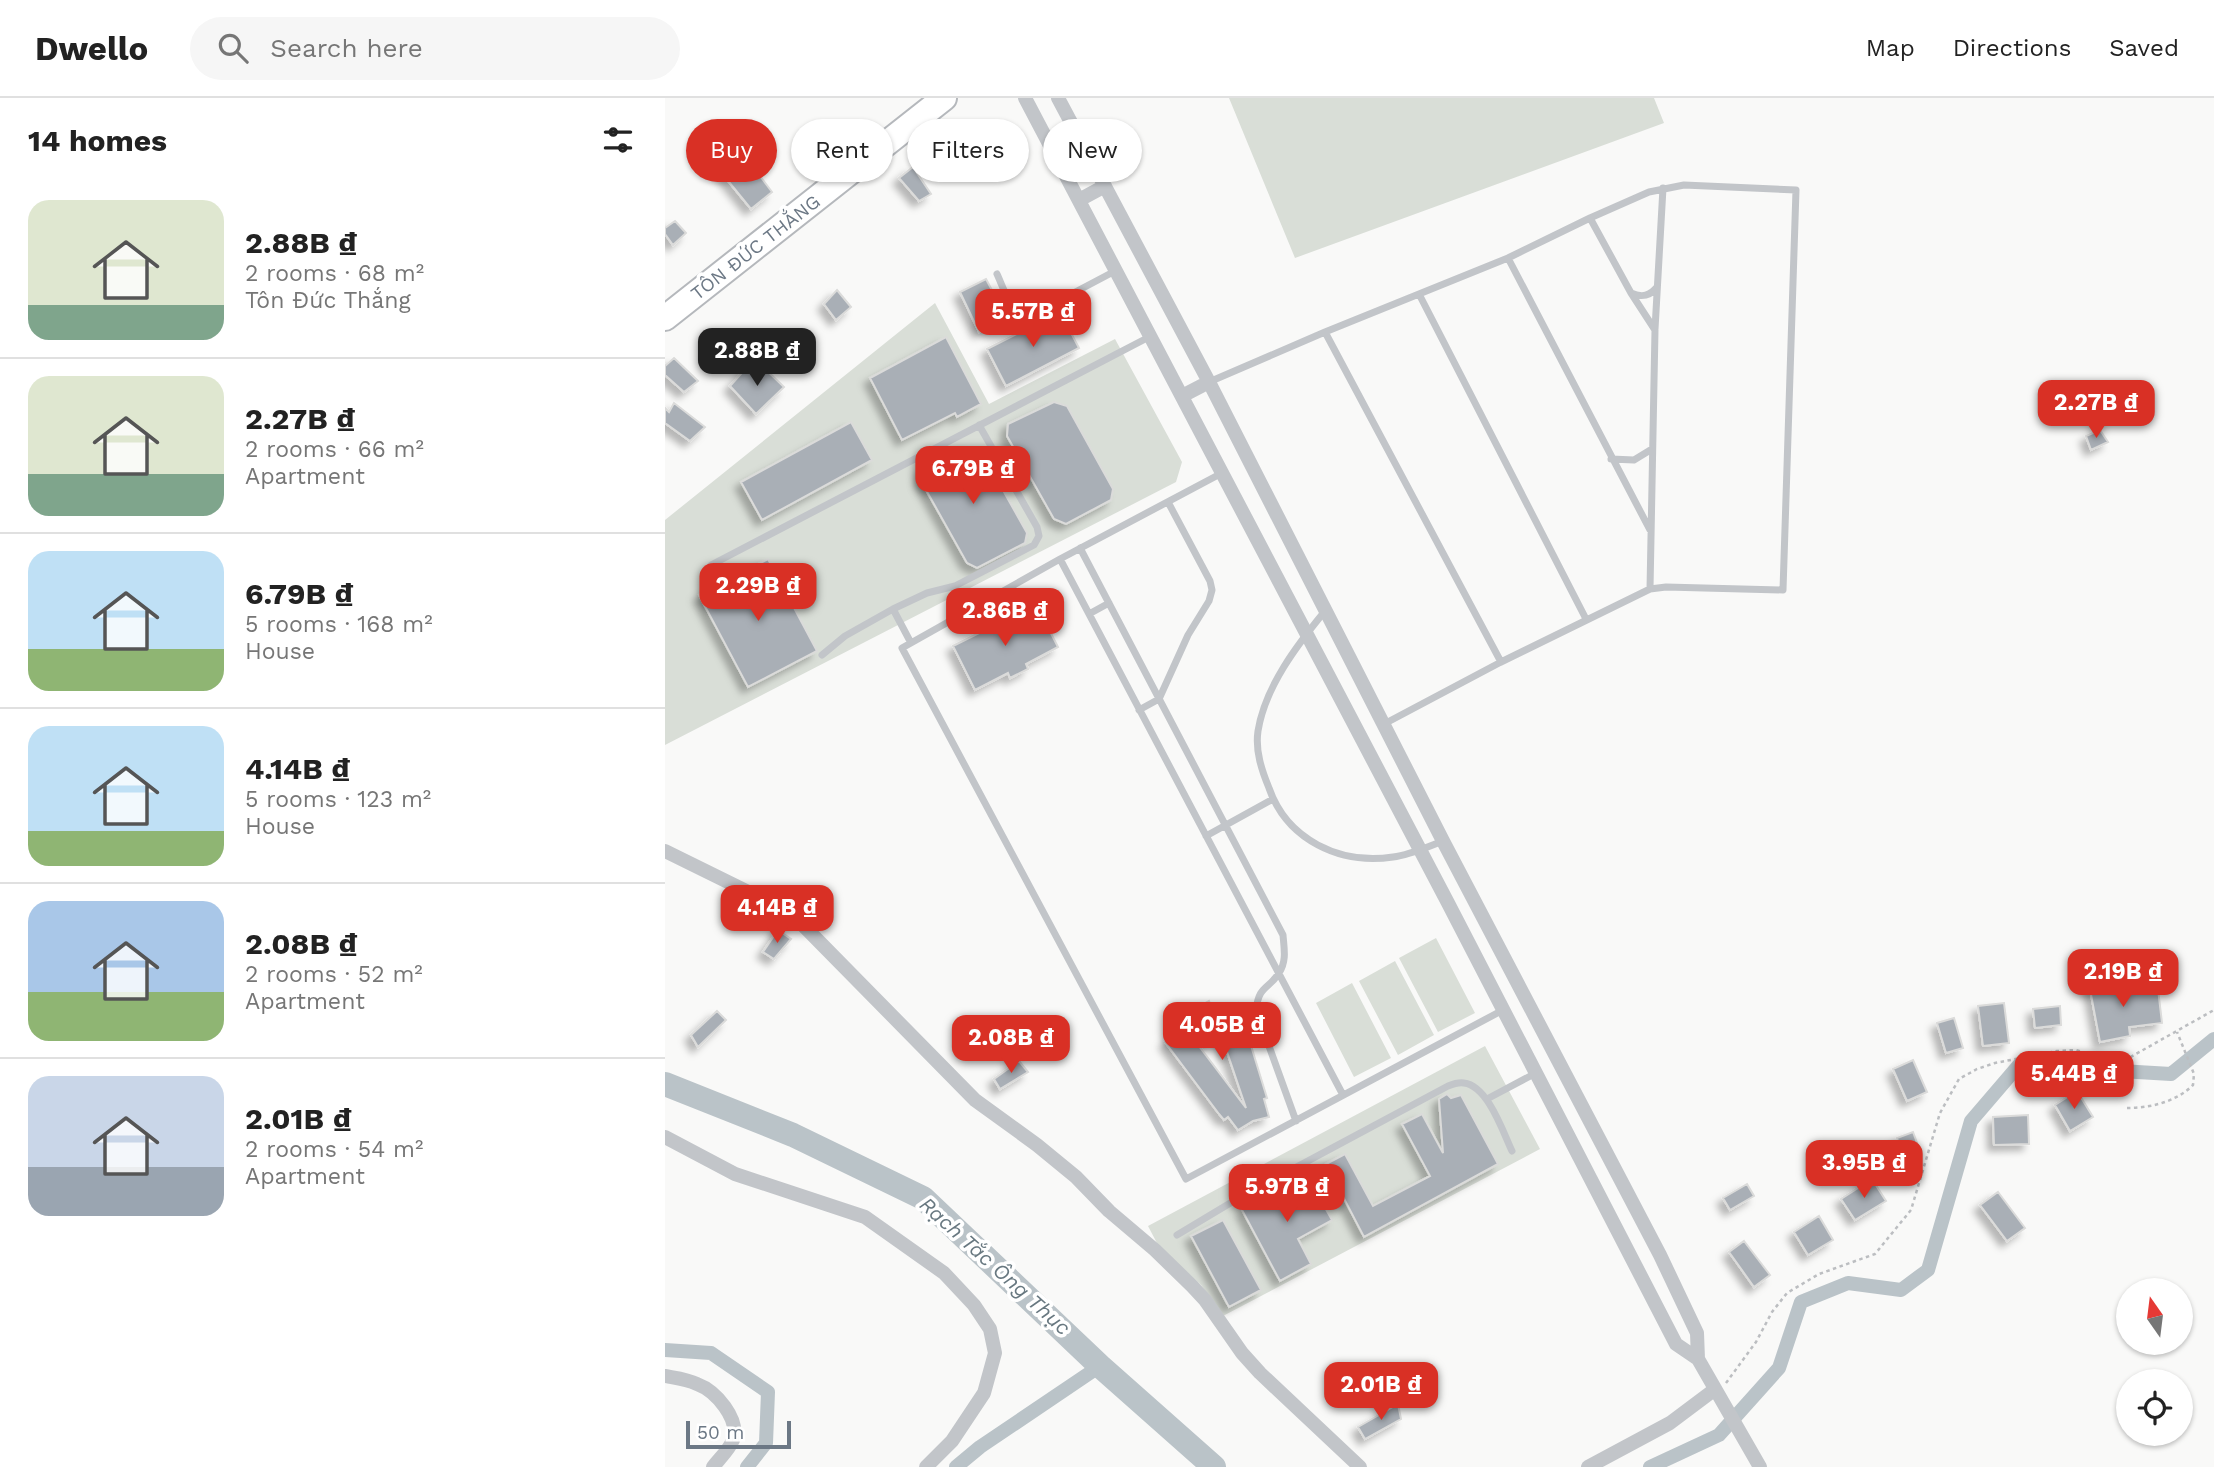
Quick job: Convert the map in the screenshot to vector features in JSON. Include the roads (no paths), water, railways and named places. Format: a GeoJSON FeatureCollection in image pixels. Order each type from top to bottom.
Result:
{"type":"FeatureCollection","features":[{"type":"Feature","properties":{"kind":"highway","name":"TÔN ĐỨC THẮNG"},"geometry":{"type":"LineString","coordinates":[[665,318],[944,98]]}},
{"type":"Feature","properties":{"kind":"street"},"geometry":{"type":"LineString","coordinates":[[1025,98],[1504,1010],[1676,1344],[1698,1359]]}},
{"type":"Feature","properties":{"kind":"street"},"geometry":{"type":"LineString","coordinates":[[1058,98],[1209,382],[1443,841],[1665,1266],[1697,1333],[1698,1359],[1760,1467]]}},
{"type":"Feature","properties":{"kind":"street"},"geometry":{"type":"LineString","coordinates":[[1079,200],[1105,186]]}},
{"type":"Feature","properties":{"kind":"street"},"geometry":{"type":"LineString","coordinates":[[1182,396],[1209,382]]}},
{"type":"Feature","properties":{"kind":"street"},"geometry":{"type":"LineString","coordinates":[[1360,737],[1384,724]]}},
{"type":"Feature","properties":{"kind":"street"},"geometry":{"type":"LineString","coordinates":[[665,851],[791,913],[975,1101],[1037,1145],[1076,1177],[1109,1211],[1192,1286],[1260,1373],[1360,1467]]}},
{"type":"Feature","properties":{"kind":"street"},"geometry":{"type":"LineString","coordinates":[[1536,1073],[1559,1062]]}},
{"type":"Feature","properties":{"kind":"street"},"geometry":{"type":"LineString","coordinates":[[665,1137],[735,1174],[866,1217],[944,1273],[974,1305],[990,1329],[995,1353],[984,1393],[952,1441],[926,1467]]}},
{"type":"Feature","properties":{"kind":"street"},"geometry":{"type":"LineString","coordinates":[[665,1376],[700,1385],[715,1396],[729,1414],[734,1437],[713,1467]]}},
{"type":"Feature","properties":{"kind":"street"},"geometry":{"type":"LineString","coordinates":[[1588,1467],[1654,1433],[1717,1394]]}},
{"type":"Feature","properties":{"kind":"lane"},"geometry":{"type":"LineString","coordinates":[[1209,382],[1507,257],[1623,202],[1663,188],[1697,184],[1796,190],[1783,590],[1666,587],[1650,589],[1586,618],[1384,724]]}},
{"type":"Feature","properties":{"kind":"lane"},"geometry":{"type":"LineString","coordinates":[[1650,589],[1655,330],[1663,188]]}},
{"type":"Feature","properties":{"kind":"lane"},"geometry":{"type":"LineString","coordinates":[[1590,218],[1631,293],[1655,330]]}},
{"type":"Feature","properties":{"kind":"lane"},"geometry":{"type":"LineString","coordinates":[[1507,257],[1651,531]]}},
{"type":"Feature","properties":{"kind":"lane"},"geometry":{"type":"LineString","coordinates":[[997,274],[1016,311],[1021,316],[1028,317],[1117,270]]}},
{"type":"Feature","properties":{"kind":"lane"},"geometry":{"type":"LineString","coordinates":[[1631,293],[1645,296],[1657,287]]}},
{"type":"Feature","properties":{"kind":"lane"},"geometry":{"type":"LineString","coordinates":[[1419,294],[1586,618]]}},
{"type":"Feature","properties":{"kind":"lane"},"geometry":{"type":"LineString","coordinates":[[1325,332],[1501,662]]}},
{"type":"Feature","properties":{"kind":"lane"},"geometry":{"type":"LineString","coordinates":[[711,565],[1151,336]]}},
{"type":"Feature","properties":{"kind":"lane"},"geometry":{"type":"LineString","coordinates":[[822,655],[845,636],[893,609],[927,593],[955,586],[1034,545],[1039,536],[1037,527],[979,425]]}},
{"type":"Feature","properties":{"kind":"lane"},"geometry":{"type":"LineString","coordinates":[[1611,459],[1634,460],[1653,448]]}},
{"type":"Feature","properties":{"kind":"lane"},"geometry":{"type":"LineString","coordinates":[[1222,473],[1080,548],[902,648],[1186,1179],[1504,1010]]}},
{"type":"Feature","properties":{"kind":"lane"},"geometry":{"type":"LineString","coordinates":[[1139,710],[1159,699],[1188,635],[1209,601],[1212,590],[1210,581],[1168,502]]}},
{"type":"Feature","properties":{"kind":"lane"},"geometry":{"type":"LineString","coordinates":[[1080,548],[1283,934],[1285,956],[1279,974],[1262,988],[1255,1010],[1296,1121]]}},
{"type":"Feature","properties":{"kind":"lane"},"geometry":{"type":"LineString","coordinates":[[1060,559],[1343,1096]]}},
{"type":"Feature","properties":{"kind":"lane"},"geometry":{"type":"LineString","coordinates":[[1089,614],[1109,603]]}},
{"type":"Feature","properties":{"kind":"lane"},"geometry":{"type":"LineString","coordinates":[[893,609],[911,643]]}},
{"type":"Feature","properties":{"kind":"lane"},"geometry":{"type":"LineString","coordinates":[[1325,611],[1306,634],[1270,692],[1257,733],[1260,763],[1273,799],[1296,832],[1328,852],[1358,859],[1393,857],[1443,841]]}},
{"type":"Feature","properties":{"kind":"lane"},"geometry":{"type":"LineString","coordinates":[[1206,836],[1273,799]]}},
{"type":"Feature","properties":{"kind":"lane"},"geometry":{"type":"LineString","coordinates":[[1487,1100],[1536,1073]]}},
{"type":"Feature","properties":{"kind":"lane"},"geometry":{"type":"LineString","coordinates":[[1177,1235],[1237,1199],[1448,1086],[1462,1082],[1472,1085],[1487,1100],[1512,1152]]}},
{"type":"Feature","properties":{"kind":"waterway"},"geometry":{"type":"LineString","coordinates":[[1650,1467],[1719,1435],[1779,1368],[1801,1302],[1848,1283],[1901,1290],[1928,1270],[1971,1121],[2019,1065],[2171,1074],[2214,1039]]}},
{"type":"Feature","properties":{"kind":"waterway","name":"Rạch Tắc Ông Thục"},"geometry":{"type":"LineString","coordinates":[[665,1084],[793,1135],[923,1198],[1100,1366],[1214,1467]]}},
{"type":"Feature","properties":{"kind":"waterway"},"geometry":{"type":"LineString","coordinates":[[665,1350],[711,1353],[768,1392],[766,1443],[747,1467]]}},
{"type":"Feature","properties":{"kind":"waterway"},"geometry":{"type":"LineString","coordinates":[[956,1467],[980,1447],[1100,1366]]}}]}
